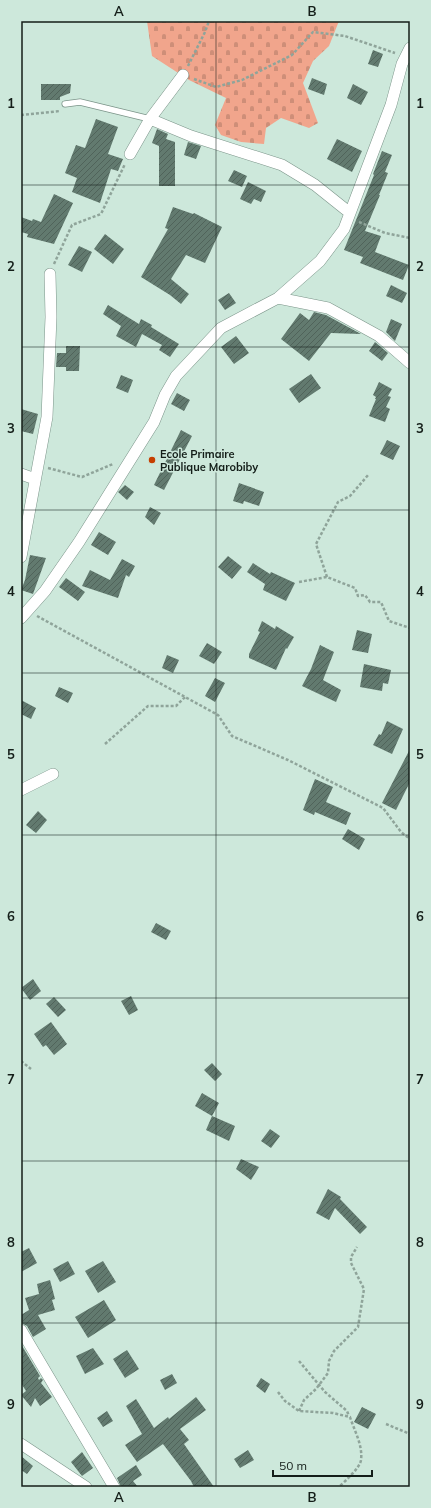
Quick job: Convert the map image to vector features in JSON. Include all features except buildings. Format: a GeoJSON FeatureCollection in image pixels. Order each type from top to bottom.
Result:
{"type":"FeatureCollection","features":[{"type":"Feature","properties":{"kind":"street"},"geometry":{"type":"LineString","coordinates":[[24,614],[46,591],[75,548],[154,422],[165,395],[176,376],[221,328],[278,298],[320,261],[344,229],[391,104],[402,64],[408,52]]}},
{"type":"Feature","properties":{"kind":"street"},"geometry":{"type":"LineString","coordinates":[[130,154],[150,119],[183,75]]}},
{"type":"Feature","properties":{"kind":"street"},"geometry":{"type":"LineString","coordinates":[[150,119],[191,136],[282,165],[316,185],[349,216]]}},
{"type":"Feature","properties":{"kind":"street"},"geometry":{"type":"LineString","coordinates":[[21,557],[47,417],[51,318],[50,274]]}},
{"type":"Feature","properties":{"kind":"street"},"geometry":{"type":"LineString","coordinates":[[278,298],[328,308],[379,336],[410,363]]}},
{"type":"Feature","properties":{"kind":"street"},"geometry":{"type":"LineString","coordinates":[[21,474],[35,479]]}},
{"type":"Feature","properties":{"kind":"street"},"geometry":{"type":"LineString","coordinates":[[21,790],[53,774]]}},
{"type":"Feature","properties":{"kind":"street"},"geometry":{"type":"LineString","coordinates":[[21,1330],[114,1487]]}},
{"type":"Feature","properties":{"kind":"street"},"geometry":{"type":"LineString","coordinates":[[21,1444],[86,1487]]}},
{"type":"Feature","properties":{"kind":"lane"},"geometry":{"type":"LineString","coordinates":[[65,104],[80,102],[150,119]]}},
{"type":"Feature","properties":{"kind":"path"},"geometry":{"type":"LineString","coordinates":[[208,21],[205,32],[183,75],[216,88],[242,80],[292,55],[313,32],[345,36],[408,52]]}},
{"type":"Feature","properties":{"kind":"path"},"geometry":{"type":"LineString","coordinates":[[21,115],[55,112]]}},
{"type":"Feature","properties":{"kind":"path"},"geometry":{"type":"LineString","coordinates":[[50,274],[72,225],[101,214],[130,154]]}},
{"type":"Feature","properties":{"kind":"path"},"geometry":{"type":"LineString","coordinates":[[349,216],[385,233],[410,238]]}},
{"type":"Feature","properties":{"kind":"path"},"geometry":{"type":"LineString","coordinates":[[38,465],[82,477],[106,466],[131,459]]}},
{"type":"Feature","properties":{"kind":"path"},"geometry":{"type":"LineString","coordinates":[[327,577],[316,544],[338,502],[350,496],[369,474]]}},
{"type":"Feature","properties":{"kind":"path"},"geometry":{"type":"LineString","coordinates":[[299,582],[327,577],[356,588],[358,596],[365,595],[370,602],[381,602],[389,621],[410,628]]}},
{"type":"Feature","properties":{"kind":"path"},"geometry":{"type":"LineString","coordinates":[[24,614],[185,696],[218,715],[232,736],[288,760],[383,808],[401,832],[410,839]]}},
{"type":"Feature","properties":{"kind":"path"},"geometry":{"type":"LineString","coordinates":[[105,744],[148,706],[176,706],[185,696]]}},
{"type":"Feature","properties":{"kind":"path"},"geometry":{"type":"LineString","coordinates":[[21,1061],[31,1069]]}},
{"type":"Feature","properties":{"kind":"path"},"geometry":{"type":"LineString","coordinates":[[300,1411],[304,1400],[320,1384],[328,1373],[329,1361],[334,1351],[358,1327],[364,1289],[351,1263],[351,1257],[357,1247]]}},
{"type":"Feature","properties":{"kind":"path"},"geometry":{"type":"LineString","coordinates":[[300,1361],[347,1411],[360,1444],[361,1461],[355,1470],[339,1487]]}},
{"type":"Feature","properties":{"kind":"path"},"geometry":{"type":"LineString","coordinates":[[278,1392],[285,1401],[300,1411],[333,1413],[350,1417]]}},
{"type":"Feature","properties":{"kind":"path"},"geometry":{"type":"LineString","coordinates":[[386,1424],[410,1434]]}},
{"type":"Feature","properties":{"kind":"green space"},"geometry":{"type":"Polygon","coordinates":[[[147,21],[339,21],[329,46],[313,61],[303,83],[318,123],[309,128],[281,118],[266,128],[264,144],[241,142],[221,135],[215,125],[226,98],[189,80],[152,56],[147,21]]]}},
{"type":"Feature","properties":{"kind":"place","name":"Ecole Primaire Publique Marobiby"},"geometry":{"type":"Point","coordinates":[152,460]}}]}
